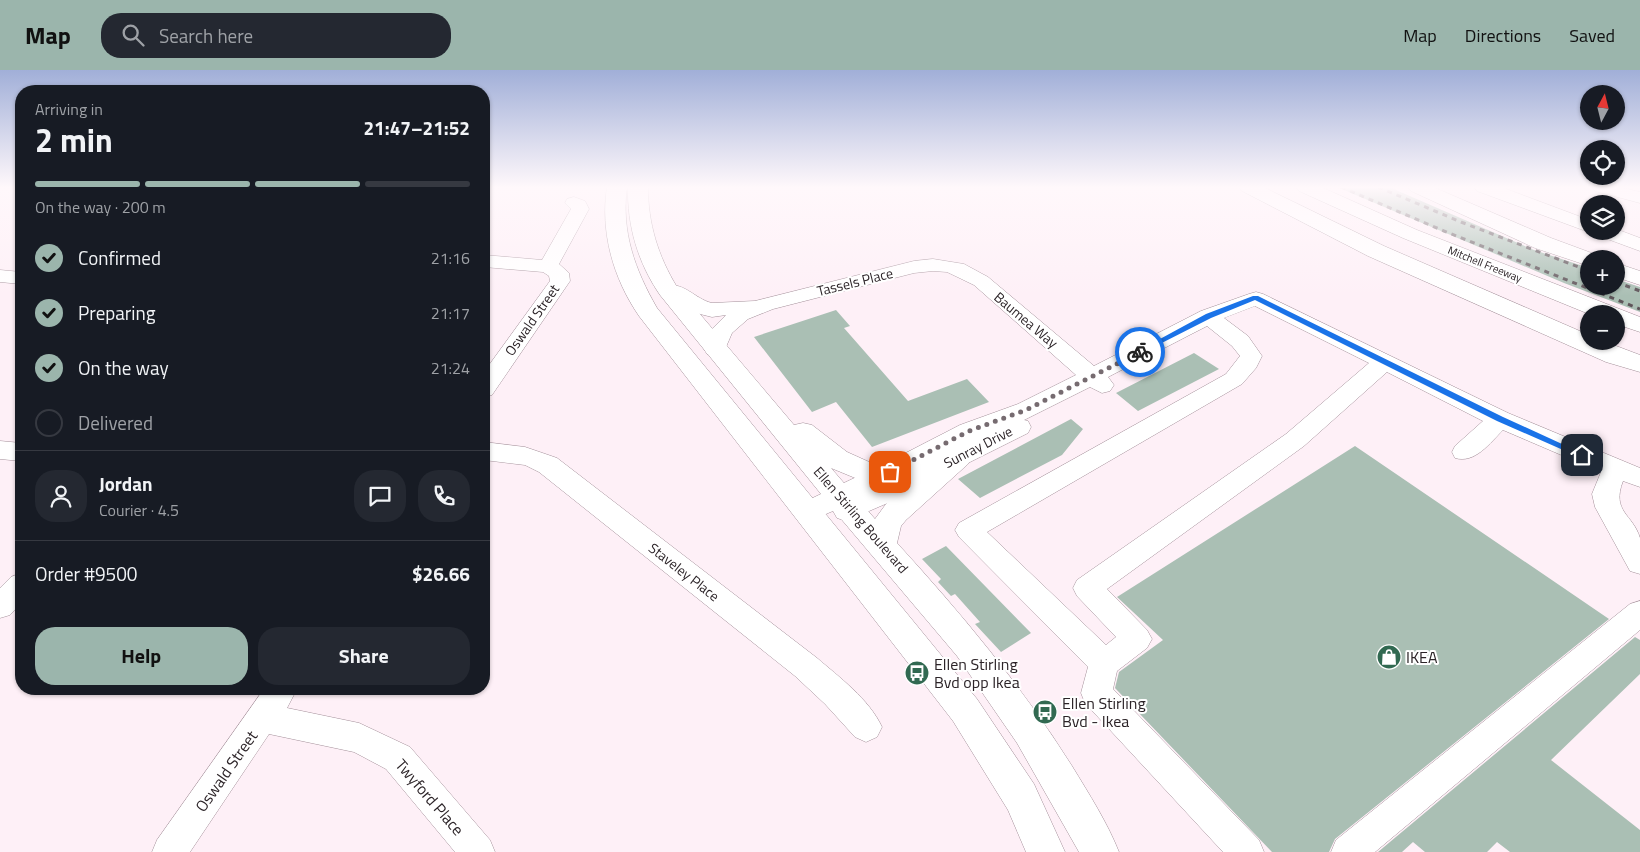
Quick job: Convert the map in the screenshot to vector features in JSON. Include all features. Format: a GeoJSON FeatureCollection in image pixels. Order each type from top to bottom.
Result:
{"type":"FeatureCollection","features":[{"type":"Feature","properties":{"kind":"main road"},"geometry":{"type":"LineString","coordinates":[[614,223],[630,282],[647,311],[890,613],[965,710],[1021,797],[1046,852]]}},
{"type":"Feature","properties":{"kind":"main road"},"geometry":{"type":"LineString","coordinates":[[616,223],[616,230]]}},
{"type":"Feature","properties":{"kind":"main road","name":"Ellen Stirling Boulevard"},"geometry":{"type":"LineString","coordinates":[[644,223],[646,247],[652,263],[668,290],[844,503],[946,618],[1012,704],[1080,813],[1100,852]]}},
{"type":"Feature","properties":{"kind":"main road"},"geometry":{"type":"LineString","coordinates":[[1323,223],[1376,251],[1616,356],[1640,364]]}},
{"type":"Feature","properties":{"kind":"main road","name":"Mitchell Freeway"},"geometry":{"type":"LineString","coordinates":[[1387,223],[1588,305]]}},
{"type":"Feature","properties":{"kind":"main road"},"geometry":{"type":"LineString","coordinates":[[1500,223],[1543,243],[1580,257]]}},
{"type":"Feature","properties":{"kind":"main road"},"geometry":{"type":"LineString","coordinates":[[1625,239],[1640,245]]}},
{"type":"Feature","properties":{"kind":"main road"},"geometry":{"type":"LineString","coordinates":[[1625,273],[1640,278]]}},
{"type":"Feature","properties":{"kind":"main road"},"geometry":{"type":"LineString","coordinates":[[1625,319],[1640,325]]}},
{"type":"Feature","properties":{"kind":"main road"},"geometry":{"type":"LineString","coordinates":[[772,418],[803,432],[824,452],[854,469],[877,477]]}},
{"type":"Feature","properties":{"kind":"main road"},"geometry":{"type":"LineString","coordinates":[[881,545],[888,522],[896,512],[958,458]]}},
{"type":"Feature","properties":{"kind":"street","name":"Oswald Street"},"geometry":{"type":"LineString","coordinates":[[490,380],[560,281],[559,273],[548,266],[572,223]]}},
{"type":"Feature","properties":{"kind":"street"},"geometry":{"type":"LineString","coordinates":[[490,261],[548,266]]}},
{"type":"Feature","properties":{"kind":"street","name":"Tassels Place"},"geometry":{"type":"LineString","coordinates":[[716,349],[722,330],[740,314],[766,304],[914,267],[928,264],[945,265]]}},
{"type":"Feature","properties":{"kind":"street","name":"Baumea Way"},"geometry":{"type":"LineString","coordinates":[[945,265],[963,270],[981,281],[1097,380]]}},
{"type":"Feature","properties":{"kind":"street"},"geometry":{"type":"LineString","coordinates":[[0,276],[15,277]]}},
{"type":"Feature","properties":{"kind":"street","name":"Tassels Place"},"geometry":{"type":"LineString","coordinates":[[668,290],[685,296],[699,307],[712,310],[766,304]]}},
{"type":"Feature","properties":{"kind":"street","name":"Sunray Drive"},"geometry":{"type":"LineString","coordinates":[[812,518],[844,503],[958,458],[1097,380],[1211,323],[1265,302],[1384,362]]}},
{"type":"Feature","properties":{"kind":"street"},"geometry":{"type":"LineString","coordinates":[[1104,664],[968,530],[1219,389],[1240,373],[1235,353],[1211,323]]}},
{"type":"Feature","properties":{"kind":"street"},"geometry":{"type":"LineString","coordinates":[[1247,852],[1096,693],[1104,664],[1137,639],[1087,588],[1294,440],[1384,362],[1500,419],[1640,478]]}},
{"type":"Feature","properties":{"kind":"street","name":"Sunray Drive"},"geometry":{"type":"LineString","coordinates":[[844,503],[877,477],[903,466],[969,431],[1026,410],[1097,380]]}},
{"type":"Feature","properties":{"kind":"street"},"geometry":{"type":"LineString","coordinates":[[1464,452],[1500,419]]}},
{"type":"Feature","properties":{"kind":"street"},"geometry":{"type":"LineString","coordinates":[[0,450],[15,451]]}},
{"type":"Feature","properties":{"kind":"street","name":"Staveley Place"},"geometry":{"type":"LineString","coordinates":[[490,452],[524,455],[538,459],[548,465],[806,667],[836,694],[866,727]]}},
{"type":"Feature","properties":{"kind":"street"},"geometry":{"type":"LineString","coordinates":[[1615,469],[1605,494],[1608,507],[1640,563]]}},
{"type":"Feature","properties":{"kind":"street"},"geometry":{"type":"LineString","coordinates":[[0,606],[15,590]]}},
{"type":"Feature","properties":{"kind":"street"},"geometry":{"type":"LineString","coordinates":[[1348,852],[1640,614]]}},
{"type":"Feature","properties":{"kind":"street","name":"Oswald Street"},"geometry":{"type":"LineString","coordinates":[[169,852],[278,695]]}},
{"type":"Feature","properties":{"kind":"street","name":"Twyford Place"},"geometry":{"type":"LineString","coordinates":[[263,718],[359,738],[398,758],[478,852]]}},
{"type":"Feature","properties":{"kind":"building"},"geometry":{"type":"Polygon","coordinates":[[[1423,223],[1473,223],[1534,250],[1580,265],[1580,289],[1423,223]]]}},
{"type":"Feature","properties":{"kind":"building"},"geometry":{"type":"Polygon","coordinates":[[[1625,282],[1640,287],[1640,312],[1595,295],[1625,295],[1625,282]]]}},
{"type":"Feature","properties":{"kind":"building"},"geometry":{"type":"Polygon","coordinates":[[[836,310],[850,326],[844,328],[908,401],[967,379],[989,402],[872,447],[836,402],[812,412],[754,337],[836,310]]]}},
{"type":"Feature","properties":{"kind":"building"},"geometry":{"type":"Polygon","coordinates":[[[1194,353],[1219,369],[1138,411],[1116,393],[1194,353]]]}},
{"type":"Feature","properties":{"kind":"building"},"geometry":{"type":"Polygon","coordinates":[[[1071,419],[1083,429],[1062,455],[980,498],[958,479],[1071,419]]]}},
{"type":"Feature","properties":{"kind":"building","name":"IKEA"},"geometry":{"type":"Polygon","coordinates":[[[1355,446],[1609,619],[1335,839],[1329,852],[1272,852],[1115,688],[1119,672],[1163,640],[1117,597],[1355,446]]]}},
{"type":"Feature","properties":{"kind":"building"},"geometry":{"type":"Polygon","coordinates":[[[946,546],[1031,633],[1001,652],[975,624],[980,622],[955,594],[951,596],[938,582],[941,579],[922,559],[946,546]]]}},
{"type":"Feature","properties":{"kind":"building"},"geometry":{"type":"Polygon","coordinates":[[[1635,637],[1640,640],[1640,674],[1551,760],[1640,830],[1640,852],[1510,852],[1497,842],[1487,852],[1425,852],[1413,842],[1402,852],[1378,852],[1635,637]]]}},
{"type":"Feature","properties":{"kind":"railway"},"geometry":{"type":"LineString","coordinates":[[1426,223],[1640,309]]}},
{"type":"Feature","properties":{"kind":"railway"},"geometry":{"type":"LineString","coordinates":[[1465,223],[1580,268]]}},
{"type":"Feature","properties":{"kind":"railway"},"geometry":{"type":"LineString","coordinates":[[1625,285],[1640,291]]}},
{"type":"Feature","properties":{"kind":"way so far"},"geometry":{"type":"LineString","coordinates":[[890,472],[969,431],[1026,410],[1140,352]]}},
{"type":"Feature","properties":{"kind":"place","name":"IKEA"},"geometry":{"type":"Point","coordinates":[1389,657]}},
{"type":"Feature","properties":{"kind":"place","name":"Ellen Stirling Bvd opp Ikea"},"geometry":{"type":"Point","coordinates":[917,673]}},
{"type":"Feature","properties":{"kind":"place","name":"Ellen Stirling Bvd - Ikea"},"geometry":{"type":"Point","coordinates":[1045,712]}},
{"type":"Feature","properties":{"kind":"route"},"geometry":{"type":"LineString","coordinates":[[1140,352],[1209,316],[1256,298],[1500,419],[1582,455]]}}]}
